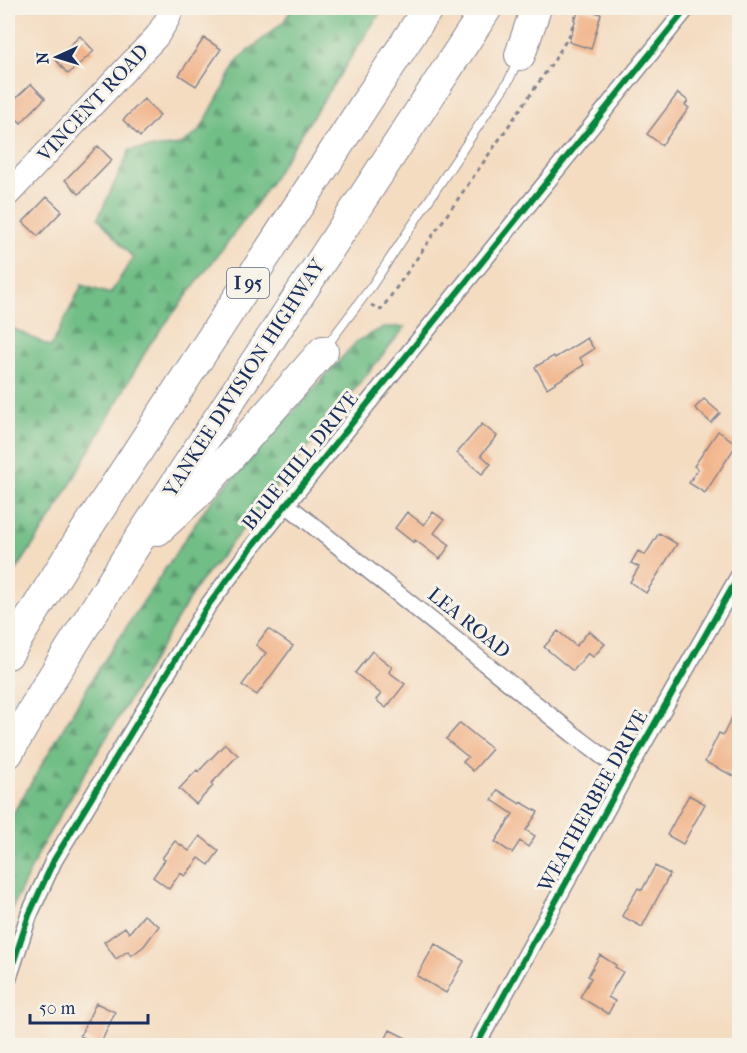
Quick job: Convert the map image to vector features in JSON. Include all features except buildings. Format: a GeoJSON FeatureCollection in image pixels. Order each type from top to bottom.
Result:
{"type":"FeatureCollection","features":[{"type":"Feature","properties":{"kind":"highway","name":"I 95"},"geometry":{"type":"LineString","coordinates":[[8,654],[67,559],[428,8]]}},
{"type":"Feature","properties":{"kind":"highway","name":"YANKEE DIVISION HIGHWAY"},"geometry":{"type":"LineString","coordinates":[[8,753],[127,558],[488,8]]}},
{"type":"Feature","properties":{"kind":"highway"},"geometry":{"type":"LineString","coordinates":[[520,55],[536,8]]}},
{"type":"Feature","properties":{"kind":"highway"},"geometry":{"type":"LineString","coordinates":[[127,558],[199,492],[323,351]]}},
{"type":"Feature","properties":{"kind":"street","name":"VINCENT ROAD"},"geometry":{"type":"LineString","coordinates":[[8,194],[156,36],[168,18],[171,8]]}},
{"type":"Feature","properties":{"kind":"street","name":"BLUE HILL DRIVE"},"geometry":{"type":"LineString","coordinates":[[8,979],[13,957],[29,915],[54,860],[207,607],[286,504],[687,8]]}},
{"type":"Feature","properties":{"kind":"street","name":"LEA ROAD"},"geometry":{"type":"LineString","coordinates":[[286,504],[626,774]]}},
{"type":"Feature","properties":{"kind":"street","name":"WEATHERBEE DRIVE"},"geometry":{"type":"LineString","coordinates":[[476,1046],[626,774],[740,574]]}},
{"type":"Feature","properties":{"kind":"lane"},"geometry":{"type":"LineString","coordinates":[[323,351],[361,300],[509,80],[520,55]]}},
{"type":"Feature","properties":{"kind":"path"},"geometry":{"type":"LineString","coordinates":[[361,300],[381,310],[555,59],[570,34],[578,9]]}},
{"type":"Feature","properties":{"kind":"green space"},"geometry":{"type":"Polygon","coordinates":[[[292,8],[383,8],[255,206],[150,344],[53,515],[8,583],[8,419],[12,410],[8,408],[8,326],[51,347],[82,285],[110,294],[133,258],[98,218],[130,150],[181,145],[200,130],[239,59],[284,21],[292,8]]]}},
{"type":"Feature","properties":{"kind":"green space"},"geometry":{"type":"Polygon","coordinates":[[[384,327],[405,327],[197,586],[44,842],[8,917],[8,822],[96,673],[205,509],[357,341],[384,327]]]}},
{"type":"Feature","properties":{"kind":"cycle path"},"geometry":{"type":"LineString","coordinates":[[8,979],[29,915],[54,860],[207,607],[248,552],[687,8]]}},
{"type":"Feature","properties":{"kind":"cycle path"},"geometry":{"type":"LineString","coordinates":[[476,1046],[626,774],[740,574]]}}]}
